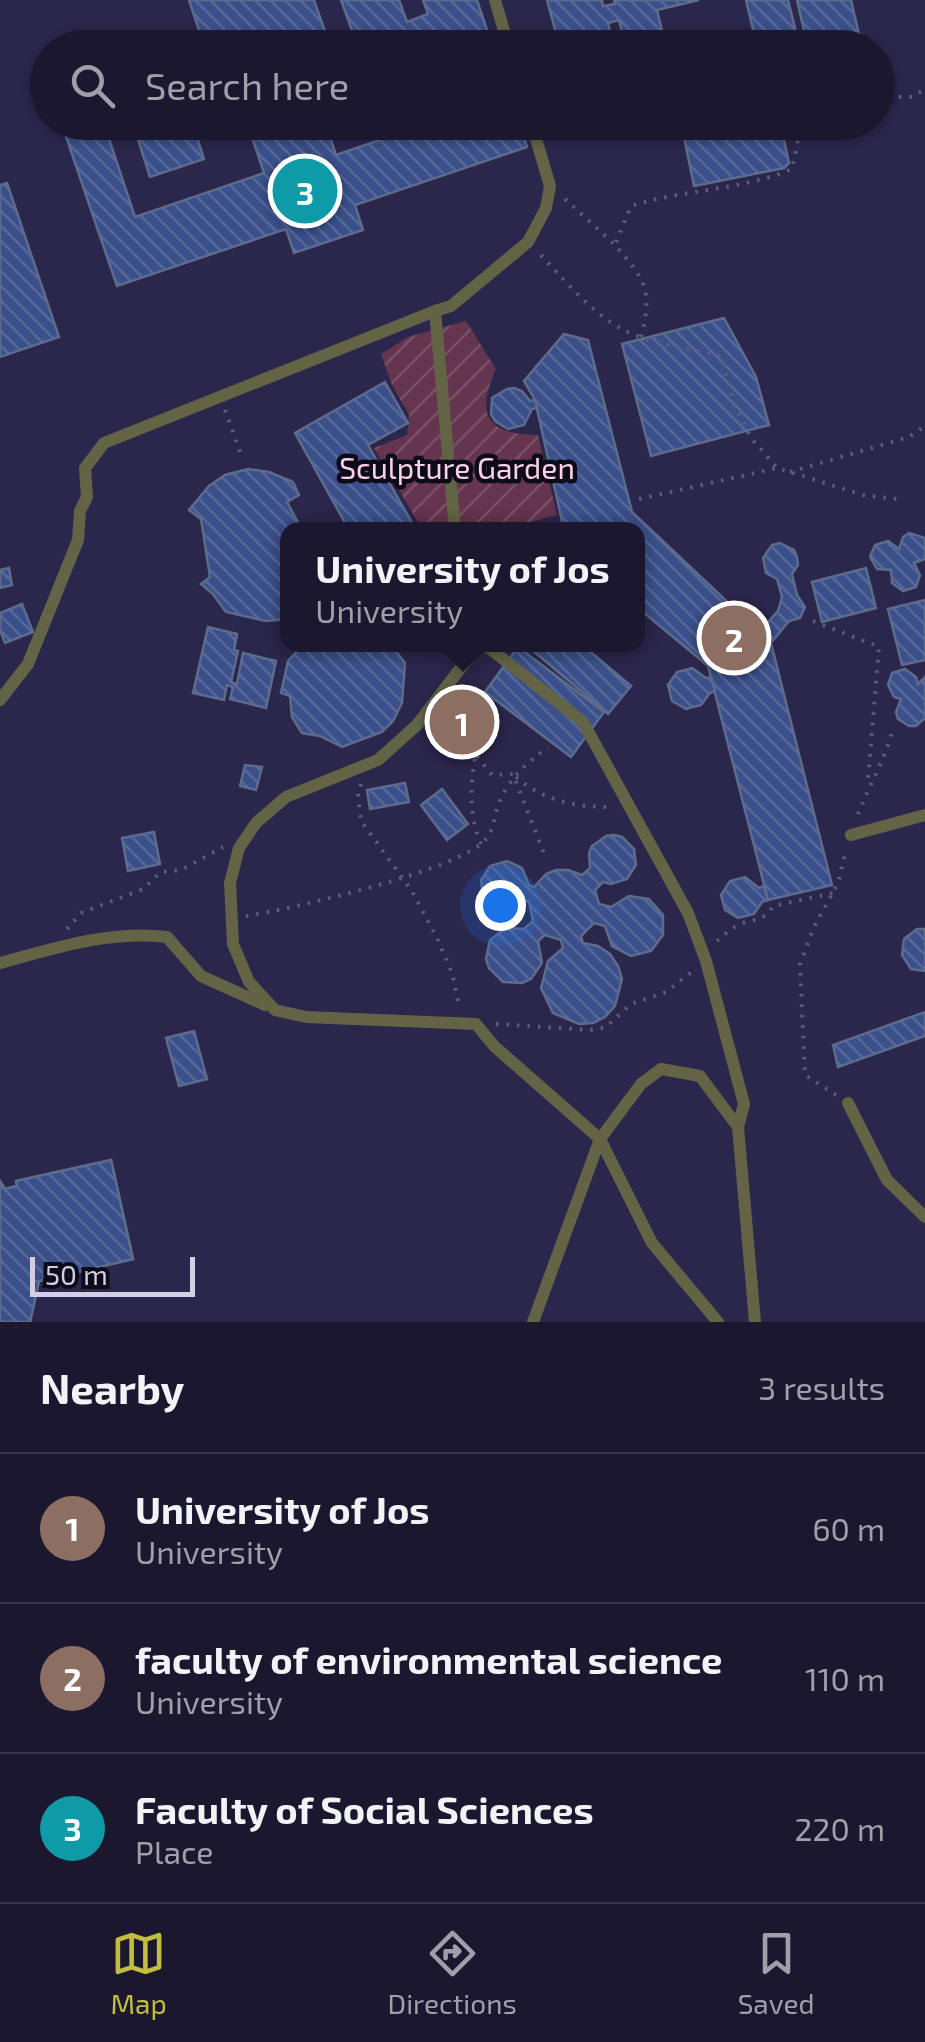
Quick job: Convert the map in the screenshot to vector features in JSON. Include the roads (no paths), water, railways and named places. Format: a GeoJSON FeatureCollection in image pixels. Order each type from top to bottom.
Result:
{"type":"FeatureCollection","features":[{"type":"Feature","properties":{"kind":"lane"},"geometry":{"type":"LineString","coordinates":[[494,0],[503,30]]}},
{"type":"Feature","properties":{"kind":"lane"},"geometry":{"type":"LineString","coordinates":[[0,700],[28,664],[78,540],[80,511],[86,497],[85,468],[104,443],[452,306],[528,242],[546,208],[550,186],[536,140]]}},
{"type":"Feature","properties":{"kind":"lane"},"geometry":{"type":"LineString","coordinates":[[434,310],[454,522]]}},
{"type":"Feature","properties":{"kind":"lane"},"geometry":{"type":"LineString","coordinates":[[275,1010],[249,982],[233,944],[230,883],[242,843],[256,823],[286,797],[378,760],[417,724],[474,652]]}},
{"type":"Feature","properties":{"kind":"lane"},"geometry":{"type":"LineString","coordinates":[[491,652],[583,722],[680,895],[706,961],[744,1104],[738,1127],[755,1322]]}},
{"type":"Feature","properties":{"kind":"lane"},"geometry":{"type":"LineString","coordinates":[[851,835],[925,815]]}},
{"type":"Feature","properties":{"kind":"lane"},"geometry":{"type":"LineString","coordinates":[[0,962],[87,939],[142,934],[166,937],[201,976],[275,1010],[306,1018],[476,1024],[494,1046],[600,1139],[652,1244],[718,1322]]}},
{"type":"Feature","properties":{"kind":"lane"},"geometry":{"type":"LineString","coordinates":[[532,1322],[600,1139],[641,1084],[661,1069],[700,1076],[738,1127]]}},
{"type":"Feature","properties":{"kind":"lane"},"geometry":{"type":"LineString","coordinates":[[848,1104],[887,1180],[925,1218]]}},
{"type":"Feature","properties":{"kind":"place","name":"Faculty of Social Sciences"},"geometry":{"type":"Point","coordinates":[305,191]}},
{"type":"Feature","properties":{"kind":"place","name":"faculty of environmental science"},"geometry":{"type":"Point","coordinates":[734,638]}},
{"type":"Feature","properties":{"kind":"place","name":"University of Jos"},"geometry":{"type":"Point","coordinates":[462,722]}},
{"type":"Feature","properties":{"kind":"park label","name":"Sculpture Garden"},"geometry":{"type":"Point","coordinates":[457,469]}}]}
